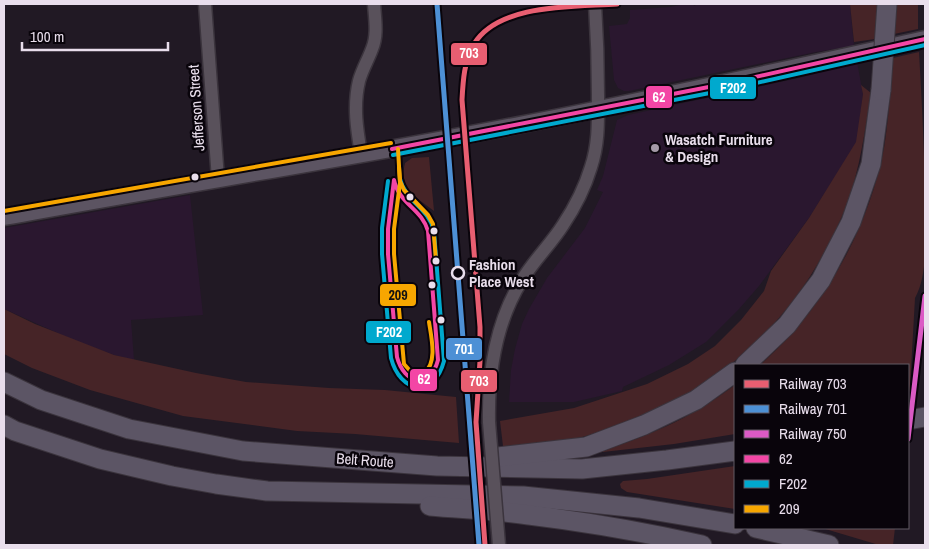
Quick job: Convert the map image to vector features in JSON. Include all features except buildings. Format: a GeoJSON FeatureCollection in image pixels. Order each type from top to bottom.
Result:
{"type":"FeatureCollection","features":[{"type":"Feature","properties":{"kind":"highway"},"geometry":{"type":"LineString","coordinates":[[746,364],[787,325],[821,280],[851,222],[871,164],[881,90],[887,4]]}},
{"type":"Feature","properties":{"kind":"highway"},"geometry":{"type":"LineString","coordinates":[[354,459],[508,456],[586,447],[644,425],[696,400],[734,373]]}},
{"type":"Feature","properties":{"kind":"highway","name":"Belt Route"},"geometry":{"type":"LineString","coordinates":[[4,382],[41,400],[129,429],[244,451],[437,466],[582,469],[734,451]]}},
{"type":"Feature","properties":{"kind":"highway"},"geometry":{"type":"LineString","coordinates":[[909,420],[925,416]]}},
{"type":"Feature","properties":{"kind":"highway","name":"Belt Route"},"geometry":{"type":"LineString","coordinates":[[4,425],[15,431],[100,459],[172,476],[267,491],[523,496],[621,505],[734,524]]}},
{"type":"Feature","properties":{"kind":"highway"},"geometry":{"type":"LineString","coordinates":[[267,491],[527,514],[646,533],[702,545]]}},
{"type":"Feature","properties":{"kind":"highway"},"geometry":{"type":"LineString","coordinates":[[760,529],[829,545]]}},
{"type":"Feature","properties":{"kind":"main road"},"geometry":{"type":"LineString","coordinates":[[4,217],[361,154],[598,109],[724,84],[925,39]]}},
{"type":"Feature","properties":{"kind":"street","name":"Jefferson Street"},"geometry":{"type":"LineString","coordinates":[[205,4],[218,179]]}},
{"type":"Feature","properties":{"kind":"street"},"geometry":{"type":"LineString","coordinates":[[361,154],[356,117],[356,98],[359,80],[375,38],[374,4]]}},
{"type":"Feature","properties":{"kind":"street"},"geometry":{"type":"LineString","coordinates":[[499,545],[489,422],[490,375],[499,330],[511,299],[522,279],[563,226],[580,196],[595,151],[598,138],[599,57],[595,4]]}},
{"type":"Feature","properties":{"kind":"shaded area"},"geometry":{"type":"Polygon","coordinates":[[[693,4],[694,6],[698,4],[850,4],[854,46],[816,52],[629,91],[618,88],[614,80],[609,26],[627,24],[630,18],[630,10],[693,4]]]}},
{"type":"Feature","properties":{"kind":"shaded area"},"geometry":{"type":"Polygon","coordinates":[[[850,4],[877,4],[875,39],[854,42],[850,4]]]}},
{"type":"Feature","properties":{"kind":"shaded area"},"geometry":{"type":"Polygon","coordinates":[[[897,4],[918,4],[918,29],[894,34],[897,4]]]}},
{"type":"Feature","properties":{"kind":"shaded area"},"geometry":{"type":"Polygon","coordinates":[[[919,52],[924,152],[925,245],[922,279],[915,298],[909,405],[909,364],[761,364],[804,320],[823,294],[840,267],[867,209],[877,179],[884,148],[893,58],[919,52]]]}},
{"type":"Feature","properties":{"kind":"shaded area"},"geometry":{"type":"Polygon","coordinates":[[[857,62],[863,94],[857,142],[809,218],[759,286],[706,342],[669,365],[623,387],[622,391],[574,402],[509,402],[511,370],[522,324],[547,278],[585,228],[603,192],[597,190],[603,176],[617,120],[628,115],[803,77],[857,62]]]}},
{"type":"Feature","properties":{"kind":"shaded area"},"geometry":{"type":"Polygon","coordinates":[[[861,85],[871,93],[859,163],[847,204],[830,242],[809,278],[785,310],[758,340],[728,366],[696,389],[660,408],[614,427],[578,438],[548,443],[503,446],[500,421],[574,408],[647,384],[688,364],[715,346],[741,320],[764,291],[771,271],[809,218],[856,142],[863,94],[861,85]]]}},
{"type":"Feature","properties":{"kind":"shaded area"},"geometry":{"type":"Polygon","coordinates":[[[429,157],[434,211],[406,190],[403,173],[405,163],[412,158],[429,157]]]}},
{"type":"Feature","properties":{"kind":"shaded area"},"geometry":{"type":"Polygon","coordinates":[[[190,195],[203,315],[131,320],[134,360],[73,340],[4,309],[4,228],[190,195]]]}},
{"type":"Feature","properties":{"kind":"shaded area"},"geometry":{"type":"Polygon","coordinates":[[[4,309],[35,324],[114,355],[196,373],[246,382],[385,390],[456,397],[459,443],[297,431],[183,416],[90,390],[32,368],[4,354],[4,309]]]}},
{"type":"Feature","properties":{"kind":"shaded area"},"geometry":{"type":"Polygon","coordinates":[[[734,386],[734,434],[674,444],[594,453],[668,426],[734,386]]]}},
{"type":"Feature","properties":{"kind":"shaded area"},"geometry":{"type":"Polygon","coordinates":[[[734,466],[734,509],[627,492],[621,488],[620,484],[623,481],[734,466]]]}},
{"type":"Feature","properties":{"kind":"shaded area"},"geometry":{"type":"Polygon","coordinates":[[[825,529],[895,529],[893,545],[879,545],[825,529]]]}},
{"type":"Feature","properties":{"kind":"rail line","name":"701"},"geometry":{"type":"LineString","coordinates":[[437,4],[479,545]]}},
{"type":"Feature","properties":{"kind":"rail line","name":"703"},"geometry":{"type":"LineString","coordinates":[[485,545],[476,422],[480,327],[462,100],[466,64],[474,44],[486,31],[501,21],[519,14],[539,10],[617,4]]}},
{"type":"Feature","properties":{"kind":"rail line","name":"750"},"geometry":{"type":"LineString","coordinates":[[909,431],[925,296]]}},
{"type":"Feature","properties":{"kind":"transit line","name":"62"},"geometry":{"type":"LineString","coordinates":[[392,149],[724,84],[925,39]]}},
{"type":"Feature","properties":{"kind":"transit line","name":"F202"},"geometry":{"type":"LineString","coordinates":[[393,155],[725,90],[925,45]]}},
{"type":"Feature","properties":{"kind":"transit line","name":"209"},"geometry":{"type":"LineString","coordinates":[[4,211],[391,143]]}},
{"type":"Feature","properties":{"kind":"transit line","name":"209"},"geometry":{"type":"LineString","coordinates":[[398,149],[400,183],[394,229],[394,254],[404,364],[412,373],[424,373],[431,363],[432,342],[429,322]]}},
{"type":"Feature","properties":{"kind":"transit line","name":"209"},"geometry":{"type":"LineString","coordinates":[[399,167],[400,181],[404,190],[428,215],[433,224],[436,260]]}},
{"type":"Feature","properties":{"kind":"transit line","name":"F202"},"geometry":{"type":"LineString","coordinates":[[388,181],[382,228],[382,254],[391,358],[395,370],[402,379],[417,387],[425,386],[433,381],[444,361],[434,231],[427,216],[407,193],[400,179]]}},
{"type":"Feature","properties":{"kind":"transit line","name":"62"},"geometry":{"type":"LineString","coordinates":[[394,180],[401,195],[421,217],[428,231],[438,360],[434,370],[423,380],[411,378],[405,373],[397,357],[388,254],[388,229],[394,180]]}},
{"type":"Feature","properties":{"kind":"place","name":"Wasatch Furniture & Design"},"geometry":{"type":"Point","coordinates":[655,148]}},
{"type":"Feature","properties":{"kind":"place","name":"Fashion Place West"},"geometry":{"type":"Point","coordinates":[458,273]}}]}
